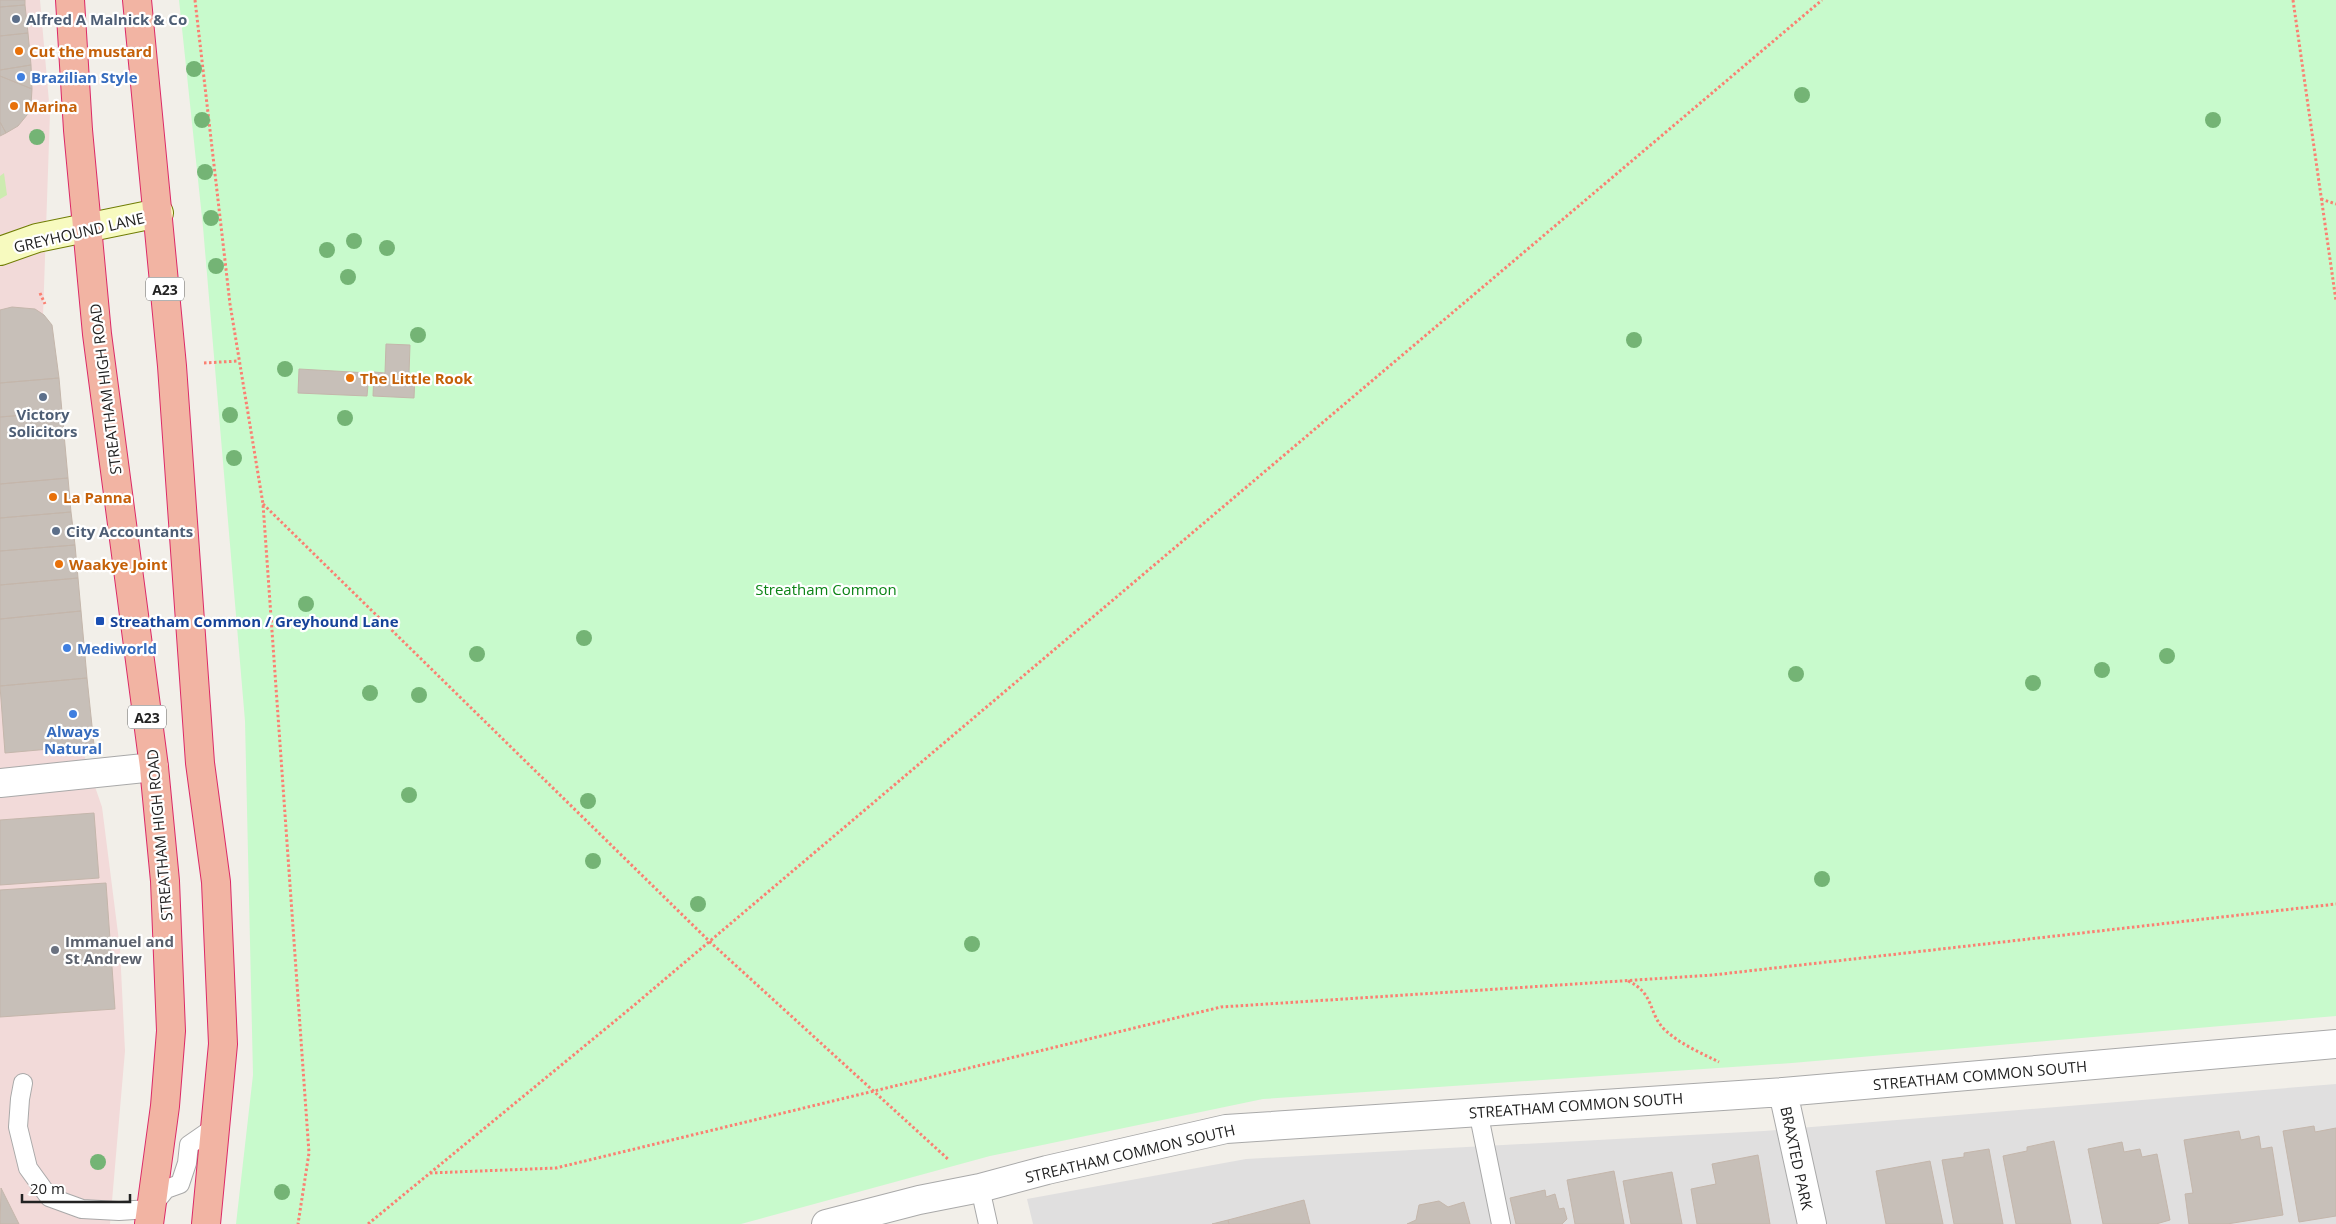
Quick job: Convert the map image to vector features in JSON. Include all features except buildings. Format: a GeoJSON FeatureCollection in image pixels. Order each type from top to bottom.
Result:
{"type":"FeatureCollection","features":[{"type":"Feature","properties":{"kind":"highway","name":"STREATHAM HIGH ROAD"},"geometry":{"type":"LineString","coordinates":[[70,0],[78,130],[89,227],[98,344],[154,767],[165,881],[171,1030],[165,1106],[150,1216]]}},
{"type":"Feature","properties":{"kind":"highway","name":"A23"},"geometry":{"type":"LineString","coordinates":[[137,0],[159,213],[200,763],[216,882],[223,1044],[206,1224]]}},
{"type":"Feature","properties":{"kind":"main road","name":"GREYHOUND LANE"},"geometry":{"type":"LineString","coordinates":[[0,252],[37,238],[159,213]]}},
{"type":"Feature","properties":{"kind":"street"},"geometry":{"type":"LineString","coordinates":[[0,783],[154,767]]}},
{"type":"Feature","properties":{"kind":"street","name":"STREATHAM COMMON SOUTH"},"geometry":{"type":"LineString","coordinates":[[826,1224],[919,1200],[980,1188],[1048,1170],[1226,1129],[1783,1092],[2336,1044]]}},
{"type":"Feature","properties":{"kind":"street","name":"BRAXTED PARK"},"geometry":{"type":"LineString","coordinates":[[1783,1092],[1812,1224]]}},
{"type":"Feature","properties":{"kind":"lane"},"geometry":{"type":"LineString","coordinates":[[23,1083],[18,1127],[28,1168],[49,1197],[82,1209],[119,1211],[150,1216],[166,1189],[180,1184],[187,1163],[189,1145],[215,1127]]}},
{"type":"Feature","properties":{"kind":"lane"},"geometry":{"type":"LineString","coordinates":[[1478,1112],[1501,1224]]}},
{"type":"Feature","properties":{"kind":"lane"},"geometry":{"type":"LineString","coordinates":[[980,1188],[988,1224]]}},
{"type":"Feature","properties":{"kind":"path"},"geometry":{"type":"LineString","coordinates":[[195,0],[238,361],[263,504],[309,1153],[298,1224]]}},
{"type":"Feature","properties":{"kind":"path"},"geometry":{"type":"LineString","coordinates":[[368,1224],[709,941],[1822,0]]}},
{"type":"Feature","properties":{"kind":"path"},"geometry":{"type":"LineString","coordinates":[[2293,0],[2336,301]]}},
{"type":"Feature","properties":{"kind":"path"},"geometry":{"type":"LineString","coordinates":[[2321,200],[2336,204]]}},
{"type":"Feature","properties":{"kind":"path"},"geometry":{"type":"LineString","coordinates":[[40,293],[45,304]]}},
{"type":"Feature","properties":{"kind":"path"},"geometry":{"type":"LineString","coordinates":[[202,363],[238,361]]}},
{"type":"Feature","properties":{"kind":"path"},"geometry":{"type":"LineString","coordinates":[[263,504],[709,941],[980,1188]]}},
{"type":"Feature","properties":{"kind":"path"},"geometry":{"type":"LineString","coordinates":[[430,1172],[556,1168],[1221,1007],[1733,973],[2336,904]]}},
{"type":"Feature","properties":{"kind":"path"},"geometry":{"type":"LineString","coordinates":[[1627,981],[1636,984],[1649,998],[1656,1018],[1664,1030],[1687,1046],[1722,1064]]}},
{"type":"Feature","properties":{"kind":"shaded area"},"geometry":{"type":"Polygon","coordinates":[[[0,0],[40,0],[50,113],[42,345],[83,752],[102,807],[120,949],[125,1051],[110,1224],[0,1224],[0,0]]]}},
{"type":"Feature","properties":{"kind":"shaded area"},"geometry":{"type":"Polygon","coordinates":[[[2336,1084],[2336,1224],[1033,1224],[1027,1199],[1246,1159],[1764,1131],[2336,1084]]]}},
{"type":"Feature","properties":{"kind":"green space","name":"Streatham Common"},"geometry":{"type":"Polygon","coordinates":[[[179,0],[2336,0],[2336,1016],[1792,1063],[1263,1099],[990,1156],[741,1224],[236,1224],[253,1075],[245,721],[203,227],[179,0]]]}},
{"type":"Feature","properties":{"kind":"green space"},"geometry":{"type":"Polygon","coordinates":[[[4,173],[7,195],[0,199],[0,176],[4,173]]]}},
{"type":"Feature","properties":{"kind":"place","name":"Alfred A Malnick & Co"},"geometry":{"type":"Point","coordinates":[16,19]}},
{"type":"Feature","properties":{"kind":"place","name":"Cut the mustard"},"geometry":{"type":"Point","coordinates":[19,51]}},
{"type":"Feature","properties":{"kind":"place","name":"Brazilian Style"},"geometry":{"type":"Point","coordinates":[21,77]}},
{"type":"Feature","properties":{"kind":"place","name":"Marina"},"geometry":{"type":"Point","coordinates":[14,106]}},
{"type":"Feature","properties":{"kind":"place","name":"The Little Rook"},"geometry":{"type":"Point","coordinates":[350,378]}},
{"type":"Feature","properties":{"kind":"place","name":"Victory Solicitors"},"geometry":{"type":"Point","coordinates":[43,397]}},
{"type":"Feature","properties":{"kind":"place","name":"La Panna"},"geometry":{"type":"Point","coordinates":[53,497]}},
{"type":"Feature","properties":{"kind":"place","name":"City Accountants"},"geometry":{"type":"Point","coordinates":[56,531]}},
{"type":"Feature","properties":{"kind":"place","name":"Waakye Joint"},"geometry":{"type":"Point","coordinates":[59,564]}},
{"type":"Feature","properties":{"kind":"place","name":"Streatham Common / Greyhound Lane"},"geometry":{"type":"Point","coordinates":[100,621]}},
{"type":"Feature","properties":{"kind":"place","name":"Mediworld"},"geometry":{"type":"Point","coordinates":[67,648]}},
{"type":"Feature","properties":{"kind":"place","name":"Always Natural"},"geometry":{"type":"Point","coordinates":[73,714]}},
{"type":"Feature","properties":{"kind":"place","name":"Immanuel and St Andrew"},"geometry":{"type":"Point","coordinates":[55,950]}}]}
